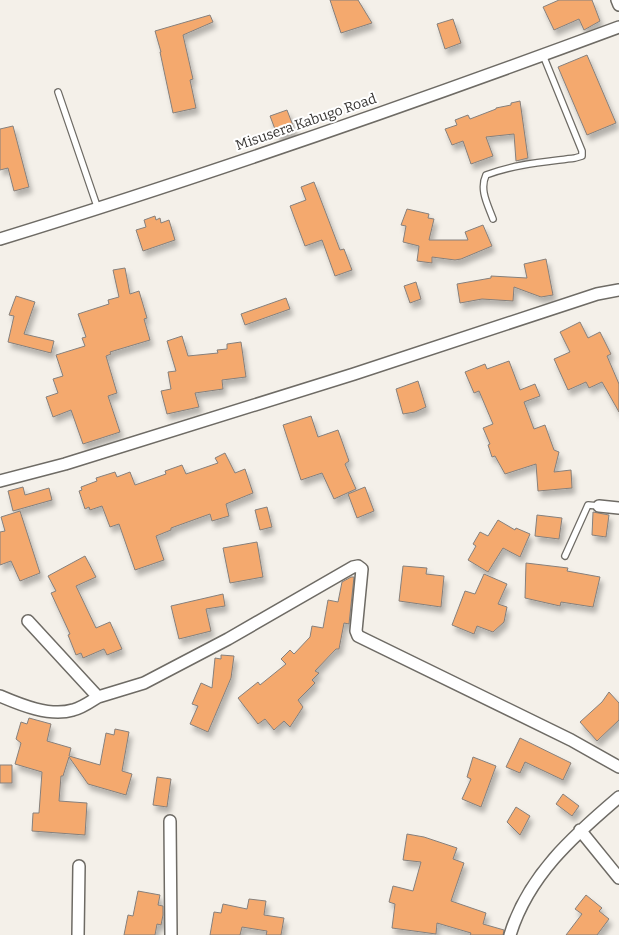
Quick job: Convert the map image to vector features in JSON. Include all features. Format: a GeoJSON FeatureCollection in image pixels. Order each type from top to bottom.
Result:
{"type":"FeatureCollection","features":[{"type":"Feature","properties":{"kind":"street"},"geometry":{"type":"LineString","coordinates":[[616,0],[619,5]]}},
{"type":"Feature","properties":{"kind":"street","name":"Misusera Kabugo Road"},"geometry":{"type":"LineString","coordinates":[[0,239],[98,209],[312,136],[619,27]]}},
{"type":"Feature","properties":{"kind":"street"},"geometry":{"type":"LineString","coordinates":[[0,481],[65,464],[354,374],[597,294],[619,290]]}},
{"type":"Feature","properties":{"kind":"street"},"geometry":{"type":"LineString","coordinates":[[599,506],[619,508]]}},
{"type":"Feature","properties":{"kind":"street"},"geometry":{"type":"LineString","coordinates":[[0,696],[46,711],[62,713],[76,710],[98,697],[144,683],[228,639],[353,566],[358,566],[362,569],[356,631],[358,636],[571,740],[619,767]]}},
{"type":"Feature","properties":{"kind":"street"},"geometry":{"type":"LineString","coordinates":[[28,621],[98,697]]}},
{"type":"Feature","properties":{"kind":"street"},"geometry":{"type":"LineString","coordinates":[[510,935],[516,916],[530,888],[550,861],[580,830],[619,797]]}},
{"type":"Feature","properties":{"kind":"street"},"geometry":{"type":"LineString","coordinates":[[170,821],[171,935]]}},
{"type":"Feature","properties":{"kind":"street"},"geometry":{"type":"LineString","coordinates":[[580,830],[619,878]]}},
{"type":"Feature","properties":{"kind":"street"},"geometry":{"type":"LineString","coordinates":[[78,935],[79,866]]}},
{"type":"Feature","properties":{"kind":"lane"},"geometry":{"type":"LineString","coordinates":[[493,219],[483,190],[483,182],[486,175],[498,170],[528,163],[582,156],[582,151],[543,55]]}},
{"type":"Feature","properties":{"kind":"lane"},"geometry":{"type":"LineString","coordinates":[[58,92],[98,209]]}},
{"type":"Feature","properties":{"kind":"lane"},"geometry":{"type":"LineString","coordinates":[[565,556],[588,505],[599,506]]}},
{"type":"Feature","properties":{"kind":"building"},"geometry":{"type":"Polygon","coordinates":[[[330,0],[358,0],[372,23],[341,33],[330,0]]]}},
{"type":"Feature","properties":{"kind":"building"},"geometry":{"type":"Polygon","coordinates":[[[559,0],[592,0],[600,21],[584,30],[579,19],[554,30],[543,7],[559,0]]]}},
{"type":"Feature","properties":{"kind":"building"},"geometry":{"type":"Polygon","coordinates":[[[210,15],[213,22],[183,35],[193,79],[190,80],[196,108],[173,113],[155,31],[210,15]]]}},
{"type":"Feature","properties":{"kind":"building"},"geometry":{"type":"Polygon","coordinates":[[[453,19],[461,43],[445,49],[437,24],[453,19]]]}},
{"type":"Feature","properties":{"kind":"building"},"geometry":{"type":"Polygon","coordinates":[[[587,55],[616,123],[587,135],[558,67],[587,55]]]}},
{"type":"Feature","properties":{"kind":"building"},"geometry":{"type":"Polygon","coordinates":[[[520,101],[528,158],[516,161],[514,134],[486,137],[493,156],[471,164],[463,141],[452,145],[445,129],[457,125],[455,120],[468,115],[470,119],[496,108],[520,101]]]}},
{"type":"Feature","properties":{"kind":"building"},"geometry":{"type":"Polygon","coordinates":[[[287,110],[295,131],[278,137],[270,116],[287,110]]]}},
{"type":"Feature","properties":{"kind":"building"},"geometry":{"type":"Polygon","coordinates":[[[13,126],[29,187],[14,191],[8,168],[0,170],[0,129],[13,126]]]}},
{"type":"Feature","properties":{"kind":"building"},"geometry":{"type":"Polygon","coordinates":[[[314,182],[340,250],[344,249],[352,270],[335,276],[322,240],[305,246],[290,206],[306,200],[301,187],[314,182]]]}},
{"type":"Feature","properties":{"kind":"building"},"geometry":{"type":"Polygon","coordinates":[[[407,209],[429,214],[428,218],[434,219],[429,240],[468,240],[465,232],[483,225],[492,246],[461,259],[432,257],[432,263],[417,261],[419,246],[403,242],[406,226],[401,225],[407,209]]]}},
{"type":"Feature","properties":{"kind":"building"},"geometry":{"type":"Polygon","coordinates":[[[155,216],[156,220],[160,218],[161,223],[169,220],[175,240],[143,251],[136,230],[146,227],[144,220],[155,216]]]}},
{"type":"Feature","properties":{"kind":"building"},"geometry":{"type":"Polygon","coordinates":[[[546,259],[553,295],[541,297],[514,287],[513,301],[482,299],[460,303],[457,284],[491,278],[491,276],[527,278],[524,264],[546,259]]]}},
{"type":"Feature","properties":{"kind":"building"},"geometry":{"type":"Polygon","coordinates":[[[125,268],[130,294],[139,291],[147,318],[144,319],[150,340],[110,352],[111,354],[106,356],[117,393],[108,396],[120,432],[83,444],[71,410],[53,417],[46,397],[58,393],[53,379],[63,376],[56,355],[85,346],[82,338],[86,337],[78,314],[109,304],[108,300],[119,297],[113,270],[125,268]]]}},
{"type":"Feature","properties":{"kind":"building"},"geometry":{"type":"Polygon","coordinates":[[[416,282],[421,299],[410,303],[404,286],[416,282]]]}},
{"type":"Feature","properties":{"kind":"building"},"geometry":{"type":"Polygon","coordinates":[[[16,296],[35,302],[24,334],[54,341],[51,353],[8,342],[14,316],[9,315],[16,296]]]}},
{"type":"Feature","properties":{"kind":"building"},"geometry":{"type":"Polygon","coordinates":[[[286,298],[290,309],[245,325],[241,314],[286,298]]]}},
{"type":"Feature","properties":{"kind":"building"},"geometry":{"type":"Polygon","coordinates":[[[580,322],[588,338],[600,332],[611,354],[607,356],[619,384],[619,412],[602,382],[589,388],[586,382],[568,390],[554,359],[570,352],[560,332],[580,322]]]}},
{"type":"Feature","properties":{"kind":"building"},"geometry":{"type":"Polygon","coordinates":[[[182,336],[188,356],[218,353],[217,350],[227,349],[227,344],[241,342],[246,377],[222,380],[223,389],[195,393],[199,407],[167,414],[161,391],[171,389],[168,372],[176,371],[167,341],[182,336]]]}},
{"type":"Feature","properties":{"kind":"building"},"geometry":{"type":"Polygon","coordinates":[[[509,361],[520,390],[535,384],[540,396],[524,402],[534,429],[545,425],[554,450],[559,452],[554,472],[571,470],[572,488],[538,491],[536,464],[505,474],[495,456],[492,457],[488,445],[490,444],[483,428],[493,424],[479,391],[474,393],[465,372],[485,364],[487,369],[509,361]]]}},
{"type":"Feature","properties":{"kind":"building"},"geometry":{"type":"Polygon","coordinates":[[[418,381],[426,407],[415,412],[403,414],[396,389],[418,381]]]}},
{"type":"Feature","properties":{"kind":"building"},"geometry":{"type":"Polygon","coordinates":[[[311,416],[318,437],[338,430],[349,461],[345,464],[356,489],[334,499],[322,473],[301,480],[283,425],[311,416]]]}},
{"type":"Feature","properties":{"kind":"building"},"geometry":{"type":"Polygon","coordinates":[[[225,453],[235,473],[245,469],[253,493],[226,504],[229,516],[212,521],[210,514],[171,528],[171,530],[156,536],[164,560],[135,570],[119,524],[110,527],[102,506],[90,510],[89,507],[85,509],[79,491],[82,490],[81,487],[97,481],[96,478],[115,472],[117,477],[130,472],[135,485],[166,474],[165,471],[182,465],[186,474],[218,463],[215,458],[225,453]]]}},
{"type":"Feature","properties":{"kind":"building"},"geometry":{"type":"Polygon","coordinates":[[[23,487],[25,495],[49,488],[52,500],[13,511],[8,491],[23,487]]]}},
{"type":"Feature","properties":{"kind":"building"},"geometry":{"type":"Polygon","coordinates":[[[365,487],[374,511],[357,518],[348,494],[365,487]]]}},
{"type":"Feature","properties":{"kind":"building"},"geometry":{"type":"Polygon","coordinates":[[[267,507],[272,527],[260,530],[255,510],[267,507]]]}},
{"type":"Feature","properties":{"kind":"building"},"geometry":{"type":"Polygon","coordinates":[[[20,511],[40,573],[20,581],[11,561],[0,565],[0,532],[5,531],[1,517],[20,511]]]}},
{"type":"Feature","properties":{"kind":"building"},"geometry":{"type":"Polygon","coordinates":[[[593,512],[609,515],[606,537],[592,535],[593,512]]]}},
{"type":"Feature","properties":{"kind":"building"},"geometry":{"type":"Polygon","coordinates":[[[537,515],[562,518],[559,539],[535,536],[537,515]]]}},
{"type":"Feature","properties":{"kind":"building"},"geometry":{"type":"Polygon","coordinates":[[[498,520],[515,530],[516,528],[530,534],[520,557],[503,548],[488,572],[468,560],[476,546],[473,544],[480,532],[488,536],[498,520]]]}},
{"type":"Feature","properties":{"kind":"building"},"geometry":{"type":"Polygon","coordinates":[[[257,542],[263,577],[230,583],[223,548],[257,542]]]}},
{"type":"Feature","properties":{"kind":"building"},"geometry":{"type":"Polygon","coordinates":[[[85,556],[96,577],[76,586],[96,628],[110,622],[122,649],[107,655],[104,649],[83,658],[81,653],[76,655],[68,635],[70,634],[51,593],[56,591],[48,576],[85,556]]]}},
{"type":"Feature","properties":{"kind":"building"},"geometry":{"type":"Polygon","coordinates":[[[526,563],[568,568],[567,571],[600,577],[593,607],[561,602],[560,606],[525,598],[526,563]]]}},
{"type":"Feature","properties":{"kind":"building"},"geometry":{"type":"Polygon","coordinates":[[[403,566],[427,568],[426,574],[444,576],[441,607],[399,601],[403,566]]]}},
{"type":"Feature","properties":{"kind":"building"},"geometry":{"type":"Polygon","coordinates":[[[484,574],[507,584],[498,604],[507,607],[504,622],[493,632],[477,626],[474,634],[452,625],[465,591],[475,594],[484,574]]]}},
{"type":"Feature","properties":{"kind":"building"},"geometry":{"type":"Polygon","coordinates":[[[354,577],[349,624],[344,623],[339,649],[336,649],[315,671],[319,673],[312,680],[315,683],[298,700],[303,707],[290,727],[284,721],[274,730],[265,719],[258,724],[238,698],[258,682],[260,685],[286,664],[281,659],[290,650],[294,654],[310,637],[312,626],[323,628],[328,600],[338,602],[342,582],[354,577]]]}},
{"type":"Feature","properties":{"kind":"building"},"geometry":{"type":"Polygon","coordinates":[[[223,594],[225,606],[206,609],[211,631],[179,639],[171,606],[223,594]]]}},
{"type":"Feature","properties":{"kind":"building"},"geometry":{"type":"Polygon","coordinates":[[[221,655],[234,656],[231,678],[208,732],[190,724],[198,706],[192,704],[201,683],[212,688],[215,658],[221,659],[221,655]]]}},
{"type":"Feature","properties":{"kind":"building"},"geometry":{"type":"Polygon","coordinates":[[[609,692],[619,703],[619,720],[597,741],[580,722],[602,702],[609,692]]]}},
{"type":"Feature","properties":{"kind":"building"},"geometry":{"type":"Polygon","coordinates":[[[29,718],[51,724],[47,741],[71,748],[69,756],[100,765],[106,733],[114,735],[115,729],[129,732],[122,771],[132,774],[126,795],[88,784],[69,757],[63,776],[61,776],[59,801],[87,803],[85,835],[32,831],[33,813],[39,813],[42,772],[15,764],[21,743],[16,739],[21,722],[27,724],[29,718]]]}},
{"type":"Feature","properties":{"kind":"building"},"geometry":{"type":"Polygon","coordinates":[[[520,738],[571,763],[563,780],[525,762],[520,773],[506,767],[520,738]]]}},
{"type":"Feature","properties":{"kind":"building"},"geometry":{"type":"Polygon","coordinates":[[[473,757],[496,766],[481,807],[462,799],[471,779],[467,777],[473,757]]]}},
{"type":"Feature","properties":{"kind":"building"},"geometry":{"type":"Polygon","coordinates":[[[0,765],[12,765],[12,783],[0,783],[0,765]]]}},
{"type":"Feature","properties":{"kind":"building"},"geometry":{"type":"Polygon","coordinates":[[[157,777],[171,779],[167,807],[153,805],[157,777]]]}},
{"type":"Feature","properties":{"kind":"building"},"geometry":{"type":"Polygon","coordinates":[[[563,794],[579,806],[572,816],[556,804],[563,794]]]}},
{"type":"Feature","properties":{"kind":"building"},"geometry":{"type":"Polygon","coordinates":[[[516,807],[530,816],[520,835],[507,822],[516,807]]]}},
{"type":"Feature","properties":{"kind":"building"},"geometry":{"type":"Polygon","coordinates":[[[407,834],[424,837],[457,848],[453,859],[464,863],[451,901],[486,913],[483,924],[504,930],[503,935],[470,935],[471,933],[437,923],[436,934],[392,928],[395,904],[389,902],[393,886],[413,891],[421,862],[403,860],[407,834]]]}},
{"type":"Feature","properties":{"kind":"building"},"geometry":{"type":"Polygon","coordinates":[[[138,891],[160,895],[158,905],[163,906],[163,915],[161,925],[157,924],[155,935],[124,935],[128,915],[133,916],[138,891]]]}},
{"type":"Feature","properties":{"kind":"building"},"geometry":{"type":"Polygon","coordinates":[[[586,895],[602,908],[599,911],[609,919],[597,935],[566,935],[582,914],[575,909],[586,895]]]}},
{"type":"Feature","properties":{"kind":"building"},"geometry":{"type":"Polygon","coordinates":[[[249,899],[266,901],[264,915],[284,918],[281,935],[266,935],[267,931],[242,927],[240,935],[210,935],[214,912],[221,913],[223,904],[247,909],[249,899]]]}}]}
